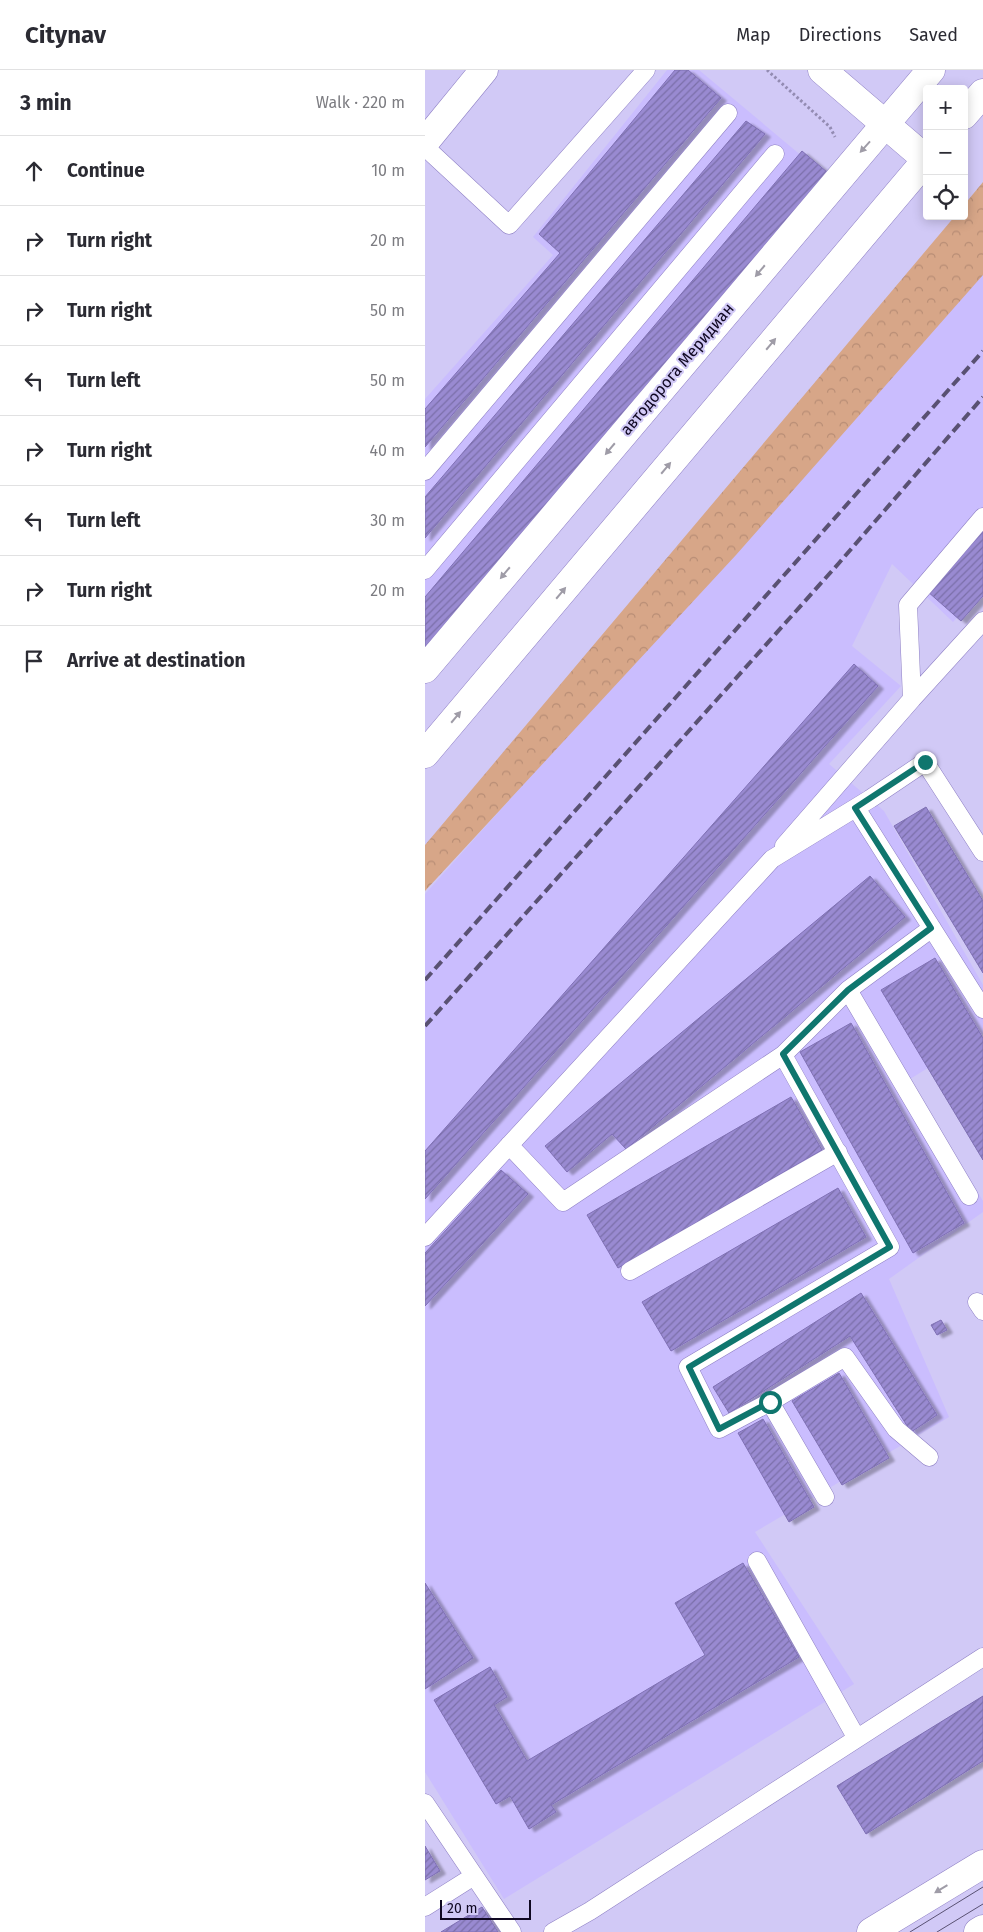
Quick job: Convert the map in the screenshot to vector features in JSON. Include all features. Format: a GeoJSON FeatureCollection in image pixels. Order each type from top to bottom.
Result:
{"type":"FeatureCollection","features":[{"type":"Feature","properties":{"kind":"main road"},"geometry":{"type":"LineString","coordinates":[[425,142],[484,70]]}},
{"type":"Feature","properties":{"kind":"main road"},"geometry":{"type":"LineString","coordinates":[[822,70],[923,157]]}},
{"type":"Feature","properties":{"kind":"main road","name":"автодорога Меридиан"},"geometry":{"type":"LineString","coordinates":[[425,669],[847,167],[931,70]]}},
{"type":"Feature","properties":{"kind":"main road"},"geometry":{"type":"LineString","coordinates":[[968,110],[983,93]]}},
{"type":"Feature","properties":{"kind":"main road"},"geometry":{"type":"LineString","coordinates":[[425,754],[923,165]]}},
{"type":"Feature","properties":{"kind":"main road"},"geometry":{"type":"LineString","coordinates":[[871,1932],[983,1864]]}},
{"type":"Feature","properties":{"kind":"main road"},"geometry":{"type":"LineString","coordinates":[[978,1932],[983,1929]]}},
{"type":"Feature","properties":{"kind":"lane"},"geometry":{"type":"LineString","coordinates":[[425,147],[509,225],[646,70]]}},
{"type":"Feature","properties":{"kind":"lane"},"geometry":{"type":"LineString","coordinates":[[425,471],[728,113]]}},
{"type":"Feature","properties":{"kind":"lane"},"geometry":{"type":"LineString","coordinates":[[425,570],[775,154]]}},
{"type":"Feature","properties":{"kind":"lane"},"geometry":{"type":"LineString","coordinates":[[912,699],[908,605],[983,517]]}},
{"type":"Feature","properties":{"kind":"lane"},"geometry":{"type":"LineString","coordinates":[[425,1237],[772,859],[912,699],[983,622]]}},
{"type":"Feature","properties":{"kind":"lane"},"geometry":{"type":"LineString","coordinates":[[772,859],[925,762],[983,852]]}},
{"type":"Feature","properties":{"kind":"lane"},"geometry":{"type":"LineString","coordinates":[[855,808],[983,1009]]}},
{"type":"Feature","properties":{"kind":"lane"},"geometry":{"type":"LineString","coordinates":[[509,1145],[563,1202],[783,1054],[848,990],[931,928]]}},
{"type":"Feature","properties":{"kind":"lane"},"geometry":{"type":"LineString","coordinates":[[848,990],[969,1196]]}},
{"type":"Feature","properties":{"kind":"lane"},"geometry":{"type":"LineString","coordinates":[[783,1054],[890,1247],[689,1367],[719,1429],[770,1402],[845,1357],[896,1429],[929,1457]]}},
{"type":"Feature","properties":{"kind":"lane"},"geometry":{"type":"LineString","coordinates":[[630,1271],[837,1152]]}},
{"type":"Feature","properties":{"kind":"lane"},"geometry":{"type":"LineString","coordinates":[[770,1402],[825,1497]]}},
{"type":"Feature","properties":{"kind":"lane"},"geometry":{"type":"LineString","coordinates":[[757,1561],[856,1737]]}},
{"type":"Feature","properties":{"kind":"lane"},"geometry":{"type":"LineString","coordinates":[[553,1932],[590,1911],[856,1737],[983,1657]]}},
{"type":"Feature","properties":{"kind":"lane"},"geometry":{"type":"LineString","coordinates":[[425,1803],[512,1932]]}},
{"type":"Feature","properties":{"kind":"lane"},"geometry":{"type":"LineString","coordinates":[[425,1907],[474,1876]]}},
{"type":"Feature","properties":{"kind":"path"},"geometry":{"type":"LineString","coordinates":[[767,70],[831,127],[837,144]]}},
{"type":"Feature","properties":{"kind":"shaded area"},"geometry":{"type":"Polygon","coordinates":[[[667,70],[699,70],[809,162],[425,629],[425,399],[553,255],[533,237],[667,70]]]}},
{"type":"Feature","properties":{"kind":"shaded area"},"geometry":{"type":"Polygon","coordinates":[[[983,272],[983,590],[953,622],[892,564],[852,646],[901,686],[829,764],[884,811],[983,985],[983,1034],[910,1079],[983,1201],[983,1212],[889,1279],[949,1417],[755,1532],[854,1684],[504,1899],[425,1772],[425,894],[983,272]]]}},
{"type":"Feature","properties":{"kind":"green space"},"geometry":{"type":"Polygon","coordinates":[[[983,182],[983,275],[736,555],[425,891],[425,845],[952,220],[968,220],[968,200],[983,182]]]}},
{"type":"Feature","properties":{"kind":"building"},"geometry":{"type":"Polygon","coordinates":[[[675,70],[688,70],[721,98],[425,447],[425,409],[560,253],[539,234],[675,70]]]}},
{"type":"Feature","properties":{"kind":"building"},"geometry":{"type":"Polygon","coordinates":[[[746,121],[765,134],[425,538],[425,497],[746,121]]]}},
{"type":"Feature","properties":{"kind":"building"},"geometry":{"type":"Polygon","coordinates":[[[802,151],[827,172],[425,648],[425,597],[802,151]]]}},
{"type":"Feature","properties":{"kind":"building"},"geometry":{"type":"Polygon","coordinates":[[[983,530],[983,596],[961,621],[927,591],[983,530]]]}},
{"type":"Feature","properties":{"kind":"building"},"geometry":{"type":"Polygon","coordinates":[[[854,664],[878,686],[425,1199],[425,1151],[854,664]]]}},
{"type":"Feature","properties":{"kind":"building"},"geometry":{"type":"Polygon","coordinates":[[[926,807],[983,901],[983,973],[894,826],[926,807]]]}},
{"type":"Feature","properties":{"kind":"building"},"geometry":{"type":"Polygon","coordinates":[[[870,876],[905,917],[626,1149],[612,1134],[567,1172],[545,1146],[870,876]]]}},
{"type":"Feature","properties":{"kind":"building"},"geometry":{"type":"Polygon","coordinates":[[[935,958],[983,1038],[983,1160],[881,990],[935,958]]]}},
{"type":"Feature","properties":{"kind":"building"},"geometry":{"type":"Polygon","coordinates":[[[851,1023],[964,1223],[913,1253],[800,1052],[851,1023]]]}},
{"type":"Feature","properties":{"kind":"building"},"geometry":{"type":"Polygon","coordinates":[[[791,1097],[822,1150],[618,1268],[587,1215],[791,1097]]]}},
{"type":"Feature","properties":{"kind":"building"},"geometry":{"type":"Polygon","coordinates":[[[501,1170],[528,1194],[425,1306],[425,1253],[501,1170]]]}},
{"type":"Feature","properties":{"kind":"building"},"geometry":{"type":"Polygon","coordinates":[[[838,1188],[866,1237],[671,1351],[642,1302],[838,1188]]]}},
{"type":"Feature","properties":{"kind":"building"},"geometry":{"type":"Polygon","coordinates":[[[861,1293],[937,1415],[911,1432],[850,1336],[729,1413],[713,1387],[861,1293]]]}},
{"type":"Feature","properties":{"kind":"building"},"geometry":{"type":"Polygon","coordinates":[[[941,1320],[947,1330],[937,1335],[931,1325],[941,1320]]]}},
{"type":"Feature","properties":{"kind":"building"},"geometry":{"type":"Polygon","coordinates":[[[839,1373],[889,1458],[842,1485],[792,1401],[839,1373]]]}},
{"type":"Feature","properties":{"kind":"building"},"geometry":{"type":"Polygon","coordinates":[[[763,1419],[814,1507],[789,1522],[738,1433],[763,1419]]]}},
{"type":"Feature","properties":{"kind":"building"},"geometry":{"type":"Polygon","coordinates":[[[743,1563],[799,1657],[551,1805],[556,1812],[529,1829],[510,1796],[496,1804],[434,1700],[490,1667],[507,1697],[494,1705],[527,1761],[705,1655],[675,1603],[743,1563]]]}},
{"type":"Feature","properties":{"kind":"building"},"geometry":{"type":"Polygon","coordinates":[[[425,1583],[473,1658],[425,1689],[425,1583]]]}},
{"type":"Feature","properties":{"kind":"building"},"geometry":{"type":"Polygon","coordinates":[[[983,1696],[983,1761],[866,1834],[837,1786],[983,1696]]]}},
{"type":"Feature","properties":{"kind":"building"},"geometry":{"type":"Polygon","coordinates":[[[425,1846],[440,1871],[425,1880],[425,1846]]]}},
{"type":"Feature","properties":{"kind":"building"},"geometry":{"type":"Polygon","coordinates":[[[482,1907],[498,1932],[441,1932],[482,1907]]]}},
{"type":"Feature","properties":{"kind":"tram line"},"geometry":{"type":"LineString","coordinates":[[910,1932],[983,1887]]}},
{"type":"Feature","properties":{"kind":"tram line"},"geometry":{"type":"LineString","coordinates":[[937,1932],[983,1904]]}},
{"type":"Feature","properties":{"kind":"railway"},"geometry":{"type":"LineString","coordinates":[[425,980],[983,351]]}},
{"type":"Feature","properties":{"kind":"railway"},"geometry":{"type":"LineString","coordinates":[[425,1026],[839,563],[983,397]]}},
{"type":"Feature","properties":{"kind":"route"},"geometry":{"type":"LineString","coordinates":[[770,1402],[719,1429],[689,1367],[890,1247],[783,1054],[848,990],[931,928],[855,808],[925,762]]}}]}
